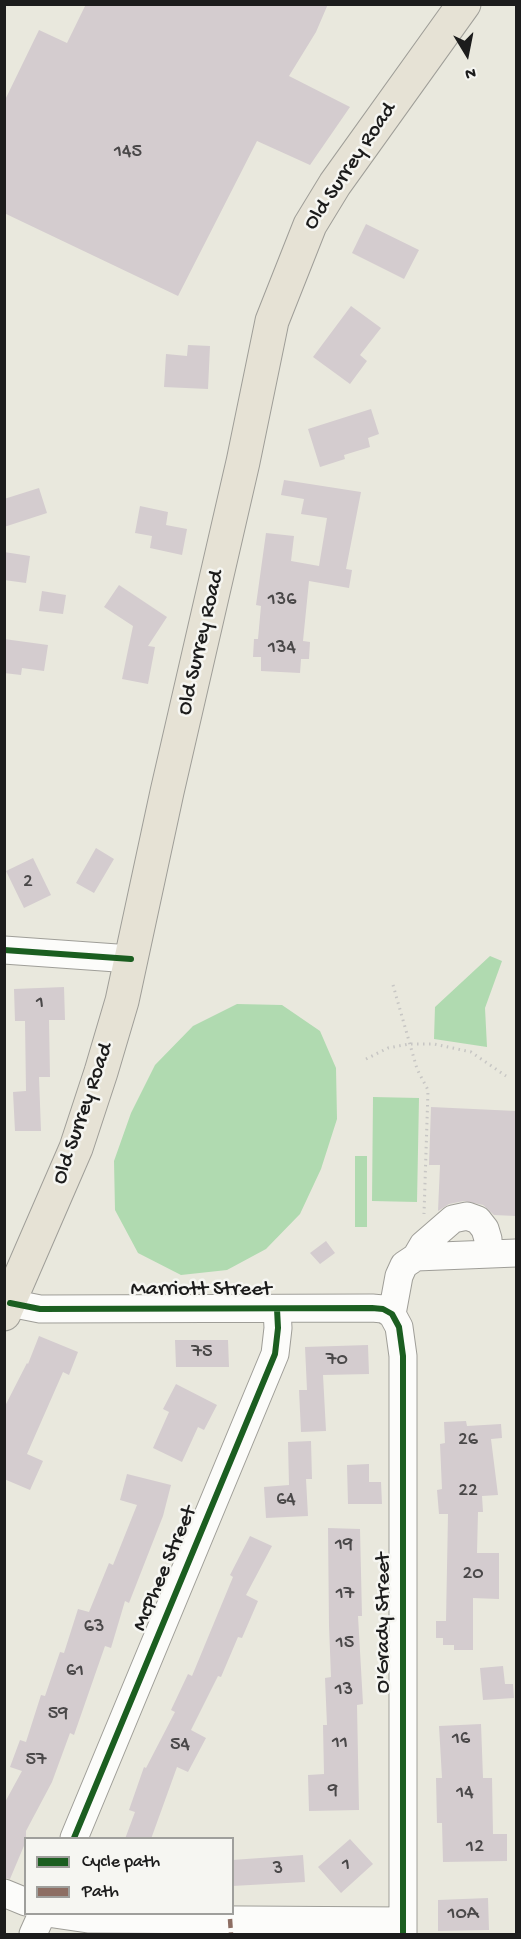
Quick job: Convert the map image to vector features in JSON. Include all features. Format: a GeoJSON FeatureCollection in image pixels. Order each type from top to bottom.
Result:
{"type":"FeatureCollection","features":[{"type":"Feature","properties":{"kind":"main road","name":"Old Surrey Road"},"geometry":{"type":"LineString","coordinates":[[7,1309],[76,1148],[122,1001],[167,792],[243,462],[272,321],[316,214],[464,4]]}},
{"type":"Feature","properties":{"kind":"street"},"geometry":{"type":"LineString","coordinates":[[4,950],[131,959]]}},
{"type":"Feature","properties":{"kind":"street"},"geometry":{"type":"LineString","coordinates":[[392,1314],[399,1276],[404,1265],[453,1219],[467,1216],[478,1220],[485,1229],[488,1239],[487,1253]]}},
{"type":"Feature","properties":{"kind":"street"},"geometry":{"type":"LineString","coordinates":[[419,1251],[516,1253]]}},
{"type":"Feature","properties":{"kind":"street","name":"Marriott Street"},"geometry":{"type":"LineString","coordinates":[[7,1309],[372,1308],[382,1309],[392,1314]]}},
{"type":"Feature","properties":{"kind":"street","name":"McPhee Street"},"geometry":{"type":"LineString","coordinates":[[75,1837],[275,1354],[278,1328],[277,1309]]}},
{"type":"Feature","properties":{"kind":"street","name":"O'Grady Street"},"geometry":{"type":"LineString","coordinates":[[392,1314],[399,1327],[403,1356],[403,1928]]}},
{"type":"Feature","properties":{"kind":"street"},"geometry":{"type":"LineString","coordinates":[[4,1893],[24,1901]]}},
{"type":"Feature","properties":{"kind":"street"},"geometry":{"type":"LineString","coordinates":[[33,1935],[42,1915]]}},
{"type":"Feature","properties":{"kind":"street"},"geometry":{"type":"LineString","coordinates":[[61,1915],[88,1919],[403,1928]]}},
{"type":"Feature","properties":{"kind":"path"},"geometry":{"type":"LineString","coordinates":[[393,985],[417,1069],[428,1090],[419,1251]]}},
{"type":"Feature","properties":{"kind":"path"},"geometry":{"type":"LineString","coordinates":[[366,1059],[388,1048],[409,1044],[434,1044],[471,1052],[506,1076]]}},
{"type":"Feature","properties":{"kind":"green space"},"geometry":{"type":"Polygon","coordinates":[[[490,956],[502,961],[485,1008],[487,1047],[434,1039],[435,1007],[490,956]]]}},
{"type":"Feature","properties":{"kind":"green space"},"geometry":{"type":"Polygon","coordinates":[[[237,1004],[282,1005],[320,1031],[336,1068],[337,1119],[321,1169],[300,1214],[266,1249],[227,1270],[181,1275],[138,1253],[115,1210],[114,1161],[131,1113],[155,1065],[193,1026],[237,1004]]]}},
{"type":"Feature","properties":{"kind":"green space"},"geometry":{"type":"Polygon","coordinates":[[[373,1097],[419,1098],[417,1202],[372,1201],[373,1097]]]}},
{"type":"Feature","properties":{"kind":"green space"},"geometry":{"type":"Polygon","coordinates":[[[355,1156],[367,1156],[367,1227],[355,1227],[355,1156]]]}},
{"type":"Feature","properties":{"kind":"building"},"geometry":{"type":"Polygon","coordinates":[[[86,4],[328,4],[316,32],[289,76],[350,107],[310,165],[257,141],[178,296],[4,213],[4,102],[39,30],[67,43],[86,4]]]}},
{"type":"Feature","properties":{"kind":"building"},"geometry":{"type":"Polygon","coordinates":[[[366,224],[419,250],[404,279],[352,253],[366,224]]]}},
{"type":"Feature","properties":{"kind":"building"},"geometry":{"type":"Polygon","coordinates":[[[351,306],[381,328],[360,355],[367,361],[350,384],[313,357],[351,306]]]}},
{"type":"Feature","properties":{"kind":"building"},"geometry":{"type":"Polygon","coordinates":[[[188,345],[210,346],[208,389],[164,387],[166,354],[187,356],[188,345]]]}},
{"type":"Feature","properties":{"kind":"building"},"geometry":{"type":"Polygon","coordinates":[[[371,409],[379,434],[368,438],[370,447],[344,455],[345,459],[320,467],[308,429],[371,409]]]}},
{"type":"Feature","properties":{"kind":"building"},"geometry":{"type":"Polygon","coordinates":[[[284,480],[361,492],[346,569],[352,570],[349,588],[309,581],[303,641],[310,642],[309,659],[301,659],[300,673],[261,671],[261,657],[253,657],[254,639],[258,639],[261,606],[256,605],[266,533],[294,536],[291,561],[319,566],[327,518],[301,514],[304,499],[281,495],[284,480]]]}},
{"type":"Feature","properties":{"kind":"building"},"geometry":{"type":"Polygon","coordinates":[[[39,488],[47,513],[4,527],[4,499],[39,488]]]}},
{"type":"Feature","properties":{"kind":"building"},"geometry":{"type":"Polygon","coordinates":[[[140,506],[168,512],[166,525],[187,529],[182,555],[150,548],[152,536],[135,533],[140,506]]]}},
{"type":"Feature","properties":{"kind":"building"},"geometry":{"type":"Polygon","coordinates":[[[4,552],[30,556],[26,583],[4,580],[4,552]]]}},
{"type":"Feature","properties":{"kind":"building"},"geometry":{"type":"Polygon","coordinates":[[[119,585],[167,617],[148,646],[155,647],[148,684],[122,679],[133,626],[104,607],[119,585]]]}},
{"type":"Feature","properties":{"kind":"building"},"geometry":{"type":"Polygon","coordinates":[[[42,591],[66,595],[63,614],[39,611],[42,591]]]}},
{"type":"Feature","properties":{"kind":"building"},"geometry":{"type":"Polygon","coordinates":[[[4,639],[48,645],[44,671],[22,668],[21,675],[4,673],[4,639]]]}},
{"type":"Feature","properties":{"kind":"building"},"geometry":{"type":"Polygon","coordinates":[[[96,848],[114,859],[94,893],[76,883],[96,848]]]}},
{"type":"Feature","properties":{"kind":"building"},"geometry":{"type":"Polygon","coordinates":[[[33,858],[51,895],[24,908],[6,871],[33,858]]]}},
{"type":"Feature","properties":{"kind":"building"},"geometry":{"type":"Polygon","coordinates":[[[64,987],[65,1020],[49,1020],[50,1077],[39,1077],[41,1131],[15,1131],[13,1092],[26,1091],[25,1021],[15,1021],[14,989],[64,987]]]}},
{"type":"Feature","properties":{"kind":"building"},"geometry":{"type":"Polygon","coordinates":[[[431,1107],[516,1111],[516,1216],[494,1215],[483,1205],[464,1201],[449,1204],[438,1211],[440,1165],[429,1165],[431,1107]]]}},
{"type":"Feature","properties":{"kind":"building"},"geometry":{"type":"Polygon","coordinates":[[[326,1241],[335,1253],[320,1264],[310,1253],[326,1241]]]}},
{"type":"Feature","properties":{"kind":"building"},"geometry":{"type":"Polygon","coordinates":[[[39,1336],[78,1352],[69,1375],[63,1372],[27,1454],[43,1461],[30,1490],[4,1479],[4,1408],[28,1364],[39,1336]]]}},
{"type":"Feature","properties":{"kind":"building"},"geometry":{"type":"Polygon","coordinates":[[[175,1340],[228,1340],[229,1367],[176,1367],[175,1340]]]}},
{"type":"Feature","properties":{"kind":"building"},"geometry":{"type":"Polygon","coordinates":[[[368,1345],[369,1374],[323,1375],[326,1431],[301,1432],[299,1390],[307,1390],[305,1347],[368,1345]]]}},
{"type":"Feature","properties":{"kind":"building"},"geometry":{"type":"Polygon","coordinates":[[[176,1384],[217,1405],[204,1430],[198,1427],[182,1462],[153,1448],[169,1412],[163,1409],[176,1384]]]}},
{"type":"Feature","properties":{"kind":"building"},"geometry":{"type":"Polygon","coordinates":[[[466,1421],[467,1426],[501,1424],[502,1438],[491,1439],[498,1495],[482,1496],[483,1512],[478,1512],[477,1553],[499,1553],[499,1599],[473,1598],[473,1650],[454,1650],[454,1645],[443,1645],[443,1638],[436,1638],[436,1621],[446,1621],[448,1514],[439,1514],[437,1490],[442,1489],[440,1444],[445,1443],[444,1422],[466,1421]]]}},
{"type":"Feature","properties":{"kind":"building"},"geometry":{"type":"Polygon","coordinates":[[[311,1441],[312,1479],[306,1479],[308,1516],[266,1518],[264,1487],[289,1485],[288,1442],[311,1441]]]}},
{"type":"Feature","properties":{"kind":"building"},"geometry":{"type":"Polygon","coordinates":[[[369,1464],[369,1482],[381,1482],[382,1504],[348,1504],[347,1465],[369,1464]]]}},
{"type":"Feature","properties":{"kind":"building"},"geometry":{"type":"Polygon","coordinates":[[[127,1474],[171,1485],[163,1516],[129,1603],[125,1601],[111,1648],[105,1646],[74,1735],[70,1733],[52,1782],[26,1831],[24,1846],[10,1879],[4,1878],[4,1804],[22,1771],[10,1767],[20,1740],[26,1742],[41,1695],[45,1696],[60,1652],[64,1653],[78,1609],[89,1612],[109,1563],[113,1565],[137,1505],[120,1500],[127,1474]]]}},
{"type":"Feature","properties":{"kind":"building"},"geometry":{"type":"Polygon","coordinates":[[[328,1528],[360,1529],[362,1616],[358,1616],[363,1704],[357,1705],[359,1810],[309,1811],[308,1775],[324,1774],[323,1725],[327,1725],[325,1678],[331,1677],[328,1528]]]}},
{"type":"Feature","properties":{"kind":"building"},"geometry":{"type":"Polygon","coordinates":[[[250,1536],[272,1546],[246,1595],[258,1601],[242,1638],[238,1637],[221,1677],[218,1676],[191,1730],[206,1738],[188,1772],[177,1767],[152,1837],[126,1837],[135,1812],[129,1810],[144,1767],[146,1768],[175,1712],[171,1710],[188,1674],[192,1676],[233,1577],[230,1575],[250,1536]]]}},
{"type":"Feature","properties":{"kind":"building"},"geometry":{"type":"Polygon","coordinates":[[[503,1666],[505,1684],[513,1684],[514,1698],[483,1700],[480,1668],[503,1666]]]}},
{"type":"Feature","properties":{"kind":"building"},"geometry":{"type":"Polygon","coordinates":[[[481,1724],[483,1778],[492,1778],[493,1834],[507,1834],[507,1861],[443,1862],[442,1823],[437,1823],[436,1778],[442,1778],[439,1726],[481,1724]]]}},
{"type":"Feature","properties":{"kind":"building"},"geometry":{"type":"Polygon","coordinates":[[[350,1839],[373,1864],[341,1893],[318,1867],[350,1839]]]}},
{"type":"Feature","properties":{"kind":"building"},"geometry":{"type":"Polygon","coordinates":[[[303,1855],[305,1882],[234,1886],[234,1860],[303,1855]]]}},
{"type":"Feature","properties":{"kind":"building"},"geometry":{"type":"Polygon","coordinates":[[[488,1898],[489,1930],[438,1931],[438,1900],[488,1898]]]}},
{"type":"Feature","properties":{"kind":"marked path"},"geometry":{"type":"LineString","coordinates":[[230,1919],[231,1934]]}},
{"type":"Feature","properties":{"kind":"cycle path"},"geometry":{"type":"LineString","coordinates":[[4,950],[131,959]]}},
{"type":"Feature","properties":{"kind":"cycle path"},"geometry":{"type":"LineString","coordinates":[[10,1303],[40,1309],[372,1308],[383,1309],[392,1314],[399,1327],[403,1356],[403,1934]]}},
{"type":"Feature","properties":{"kind":"cycle path"},"geometry":{"type":"LineString","coordinates":[[74,1837],[275,1354],[278,1328],[277,1309]]}}]}
